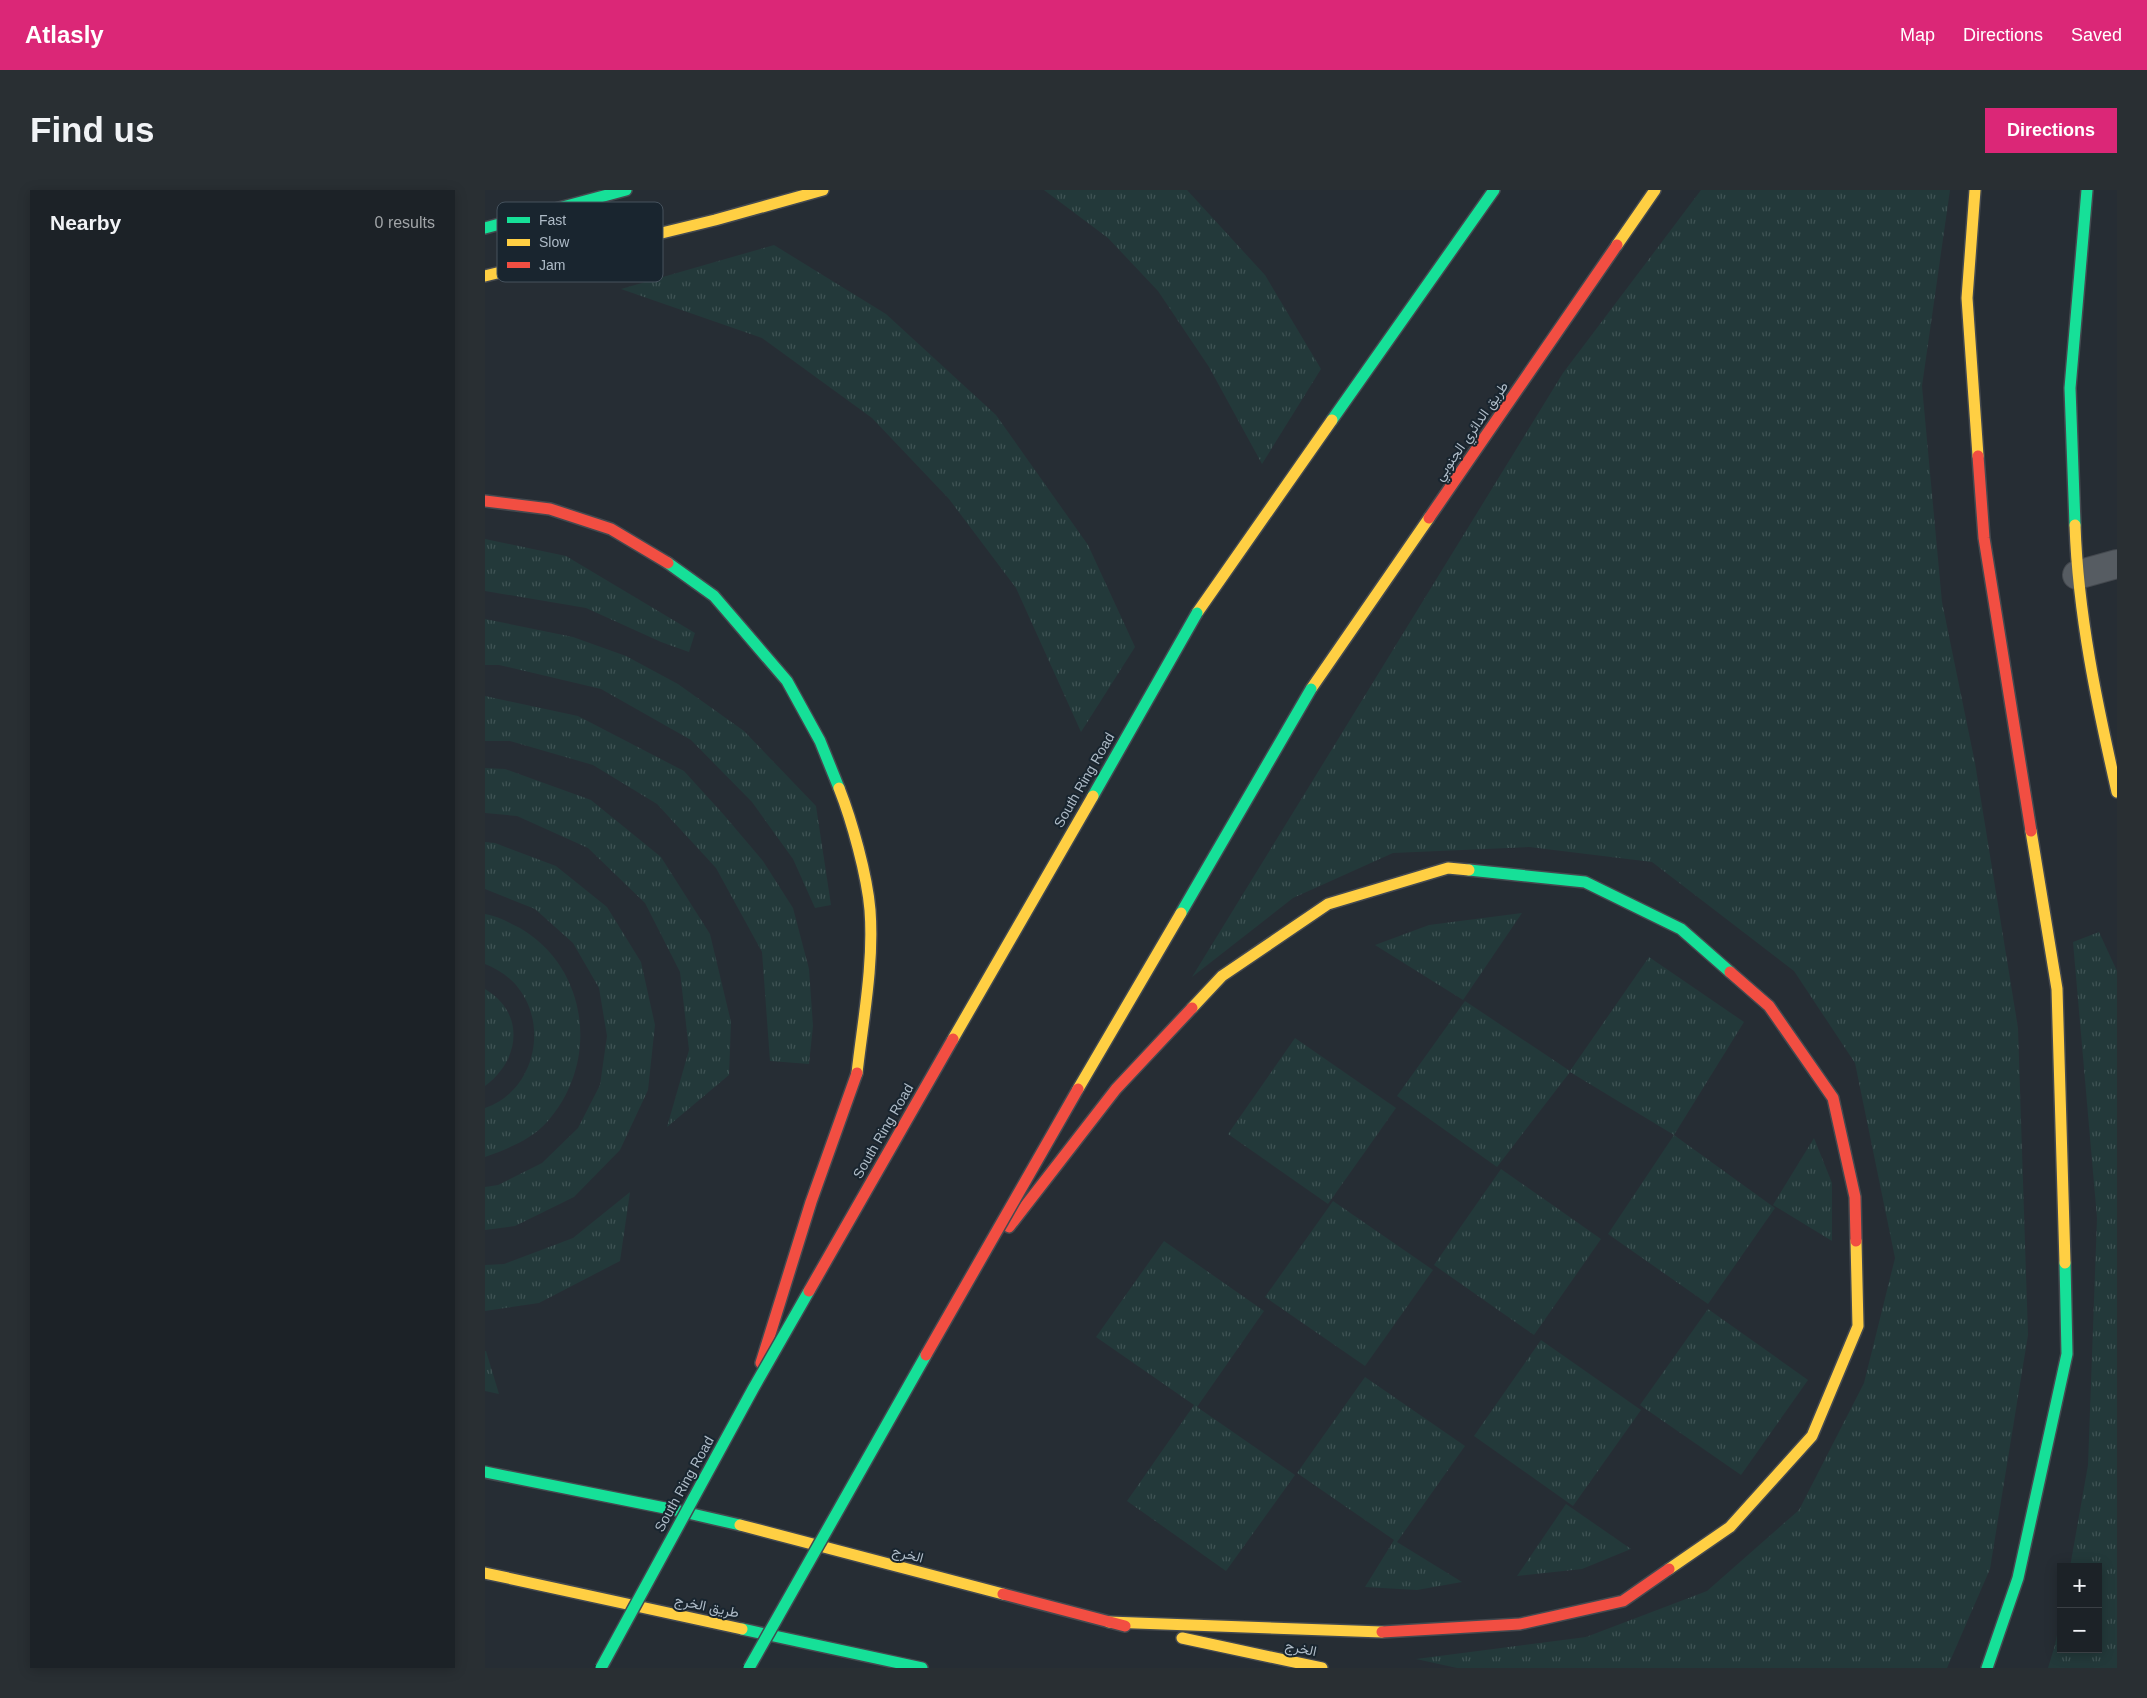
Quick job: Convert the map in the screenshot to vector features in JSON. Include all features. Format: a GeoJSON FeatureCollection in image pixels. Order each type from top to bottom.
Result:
{"type":"FeatureCollection","features":[{"type":"Feature","properties":{"kind":"main road"},"geometry":{"type":"LineString","coordinates":[[581,202],[626,190]]}},
{"type":"Feature","properties":{"kind":"main road"},"geometry":{"type":"LineString","coordinates":[[663,233],[823,190]]}},
{"type":"Feature","properties":{"kind":"main road","name":"South Ring Road"},"geometry":{"type":"LineString","coordinates":[[601,1668],[753,1389],[1197,613],[1412,304],[1494,190]]}},
{"type":"Feature","properties":{"kind":"main road","name":"طريق الدائري الجنوبي"},"geometry":{"type":"LineString","coordinates":[[970,1276],[1311,689],[1655,190]]}},
{"type":"Feature","properties":{"kind":"main road"},"geometry":{"type":"LineString","coordinates":[[1975,190],[1967,298],[1984,538],[2057,989],[2067,1354],[2018,1578],[1987,1668]]}},
{"type":"Feature","properties":{"kind":"main road"},"geometry":{"type":"LineString","coordinates":[[2087,190],[2070,388],[2077,575],[2101,725],[2117,792]]}},
{"type":"Feature","properties":{"kind":"main road"},"geometry":{"type":"LineString","coordinates":[[485,501],[550,509],[611,529],[656,555],[714,596],[787,681],[820,742],[841,793],[859,852],[870,910],[869,968],[856,1078],[811,1202],[753,1389]]}},
{"type":"Feature","properties":{"kind":"main road"},"geometry":{"type":"LineString","coordinates":[[749,1668],[970,1276],[1117,1089],[1222,976],[1328,904],[1448,868],[1585,882],[1681,929],[1769,1006],[1833,1098],[1855,1197],[1858,1326],[1812,1436],[1730,1527],[1623,1602],[1520,1624],[1367,1633],[1109,1622]]}},
{"type":"Feature","properties":{"kind":"main road","name":"الخرج"},"geometry":{"type":"LineString","coordinates":[[485,1472],[675,1510],[763,1531],[1109,1622],[1322,1668]]}},
{"type":"Feature","properties":{"kind":"main road","name":"طريق الخرج"},"geometry":{"type":"LineString","coordinates":[[485,1573],[922,1668]]}},
{"type":"Feature","properties":{"kind":"street"},"geometry":{"type":"LineString","coordinates":[[2077,575],[2117,564]]}},
{"type":"Feature","properties":{"kind":"green space"},"geometry":{"type":"Polygon","coordinates":[[[1044,190],[1187,190],[1265,275],[1321,369],[1262,464],[1209,367],[1158,291],[1108,238],[1044,190]]]}},
{"type":"Feature","properties":{"kind":"green space"},"geometry":{"type":"Polygon","coordinates":[[[1701,190],[1950,190],[1922,386],[1942,602],[1975,763],[2018,1028],[2028,1335],[1990,1569],[1947,1668],[1457,1668],[1416,1659],[1586,1637],[1707,1591],[1799,1510],[1864,1383],[1895,1258],[1855,1063],[1794,971],[1652,862],[1529,847],[1393,853],[1293,898],[1192,977],[1563,373],[1701,190]]]}},
{"type":"Feature","properties":{"kind":"green space"},"geometry":{"type":"Polygon","coordinates":[[[774,245],[886,314],[996,415],[1088,545],[1135,647],[1081,732],[1016,588],[949,499],[872,418],[762,338],[621,289],[645,282],[663,282],[663,277],[774,245]]]}},
{"type":"Feature","properties":{"kind":"green space"},"geometry":{"type":"Polygon","coordinates":[[[485,539],[566,556],[695,633],[689,652],[661,642],[586,608],[485,591],[485,539]]]}},
{"type":"Feature","properties":{"kind":"green space"},"geometry":{"type":"Polygon","coordinates":[[[485,619],[573,637],[626,656],[678,684],[744,731],[816,806],[831,905],[815,908],[793,859],[752,802],[691,740],[601,689],[499,665],[485,665],[485,619]]]}},
{"type":"Feature","properties":{"kind":"green space"},"geometry":{"type":"Polygon","coordinates":[[[485,696],[578,716],[684,771],[724,815],[763,861],[793,908],[809,969],[813,1026],[809,1064],[770,1061],[762,952],[716,868],[657,804],[593,765],[510,741],[485,741],[485,696]]]}},
{"type":"Feature","properties":{"kind":"green space"},"geometry":{"type":"Polygon","coordinates":[[[485,768],[505,769],[591,800],[661,857],[710,934],[731,1022],[729,1075],[667,1127],[689,1050],[680,972],[645,903],[588,848],[517,816],[485,813],[485,768]]]}},
{"type":"Feature","properties":{"kind":"green space"},"geometry":{"type":"Polygon","coordinates":[[[485,842],[495,843],[556,866],[607,907],[641,962],[655,1025],[648,1090],[620,1150],[574,1197],[515,1226],[485,1230],[485,1187],[498,1185],[542,1163],[578,1128],[600,1085],[607,1036],[599,988],[573,943],[535,909],[485,889],[485,842]]]}},
{"type":"Feature","properties":{"kind":"green space"},"geometry":{"type":"Polygon","coordinates":[[[1522,913],[1463,1000],[1375,945],[1429,925],[1522,913]]]}},
{"type":"Feature","properties":{"kind":"green space"},"geometry":{"type":"Polygon","coordinates":[[[485,914],[520,928],[543,945],[561,967],[573,991],[579,1018],[580,1045],[575,1072],[564,1098],[547,1122],[526,1139],[485,1157],[485,1108],[501,1100],[515,1088],[525,1074],[534,1040],[533,1022],[528,1005],[519,989],[503,974],[485,964],[485,914]]]}},
{"type":"Feature","properties":{"kind":"green space"},"geometry":{"type":"Polygon","coordinates":[[[2099,932],[2117,971],[2117,1668],[2048,1668],[2057,1635],[2057,1653],[2102,1653],[2102,1563],[2071,1563],[2088,1465],[2097,1218],[2073,942],[2099,932]]]}},
{"type":"Feature","properties":{"kind":"green space"},"geometry":{"type":"Polygon","coordinates":[[[1649,957],[1744,1022],[1674,1135],[1570,1072],[1497,1167],[1397,1096],[1465,1001],[1570,1071],[1649,957]]]}},
{"type":"Feature","properties":{"kind":"green space"},"geometry":{"type":"Polygon","coordinates":[[[485,989],[498,999],[507,1010],[512,1023],[513,1036],[511,1050],[506,1063],[485,1086],[485,989]]]}},
{"type":"Feature","properties":{"kind":"green space"},"geometry":{"type":"Polygon","coordinates":[[[1295,1038],[1396,1108],[1328,1204],[1228,1134],[1295,1038]]]}},
{"type":"Feature","properties":{"kind":"green space"},"geometry":{"type":"Polygon","coordinates":[[[1674,1135],[1775,1208],[1708,1304],[1608,1234],[1674,1135]]]}},
{"type":"Feature","properties":{"kind":"green space"},"geometry":{"type":"Polygon","coordinates":[[[1814,1138],[1832,1183],[1832,1241],[1773,1205],[1814,1138]]]}},
{"type":"Feature","properties":{"kind":"green space"},"geometry":{"type":"Polygon","coordinates":[[[1501,1169],[1601,1239],[1534,1335],[1434,1265],[1501,1169]]]}},
{"type":"Feature","properties":{"kind":"green space"},"geometry":{"type":"Polygon","coordinates":[[[630,1192],[620,1261],[539,1303],[485,1311],[485,1265],[504,1264],[573,1238],[630,1192]]]}},
{"type":"Feature","properties":{"kind":"green space"},"geometry":{"type":"Polygon","coordinates":[[[1333,1201],[1433,1270],[1365,1366],[1265,1297],[1333,1201]]]}},
{"type":"Feature","properties":{"kind":"green space"},"geometry":{"type":"Polygon","coordinates":[[[1164,1241],[1264,1311],[1197,1407],[1295,1475],[1226,1571],[1127,1501],[1194,1405],[1096,1337],[1164,1241]]]}},
{"type":"Feature","properties":{"kind":"green space"},"geometry":{"type":"Polygon","coordinates":[[[1708,1309],[1808,1380],[1741,1475],[1640,1405],[1708,1309]]]}},
{"type":"Feature","properties":{"kind":"green space"},"geometry":{"type":"Polygon","coordinates":[[[1541,1340],[1641,1410],[1573,1506],[1474,1436],[1541,1340]]]}},
{"type":"Feature","properties":{"kind":"green space"},"geometry":{"type":"Polygon","coordinates":[[[486,1351],[499,1394],[485,1391],[486,1351]]]}},
{"type":"Feature","properties":{"kind":"green space"},"geometry":{"type":"Polygon","coordinates":[[[1365,1377],[1465,1446],[1397,1542],[1462,1582],[1417,1590],[1365,1587],[1394,1540],[1297,1473],[1365,1377]]]}},
{"type":"Feature","properties":{"kind":"green space"},"geometry":{"type":"Polygon","coordinates":[[[1566,1504],[1631,1549],[1582,1569],[1517,1576],[1566,1504]]]}},
{"type":"Feature","properties":{"kind":"traffic: fast"},"geometry":{"type":"LineString","coordinates":[[581,202],[626,190]]}},
{"type":"Feature","properties":{"kind":"traffic: fast"},"geometry":{"type":"LineString","coordinates":[[1332,420],[1494,190]]}},
{"type":"Feature","properties":{"kind":"traffic: fast"},"geometry":{"type":"LineString","coordinates":[[2075,525],[2070,388],[2087,190]]}},
{"type":"Feature","properties":{"kind":"traffic: fast"},"geometry":{"type":"LineString","coordinates":[[485,228],[497,225]]}},
{"type":"Feature","properties":{"kind":"traffic: fast"},"geometry":{"type":"LineString","coordinates":[[668,563],[714,596],[787,681],[820,741],[839,788]]}},
{"type":"Feature","properties":{"kind":"traffic: fast"},"geometry":{"type":"LineString","coordinates":[[1093,796],[1197,613]]}},
{"type":"Feature","properties":{"kind":"traffic: fast"},"geometry":{"type":"LineString","coordinates":[[1181,913],[1311,689]]}},
{"type":"Feature","properties":{"kind":"traffic: fast"},"geometry":{"type":"LineString","coordinates":[[1469,870],[1585,882],[1681,929],[1730,972]]}},
{"type":"Feature","properties":{"kind":"traffic: fast"},"geometry":{"type":"LineString","coordinates":[[1987,1668],[2018,1578],[2067,1354],[2065,1263]]}},
{"type":"Feature","properties":{"kind":"traffic: fast"},"geometry":{"type":"LineString","coordinates":[[601,1668],[753,1389],[809,1291]]}},
{"type":"Feature","properties":{"kind":"traffic: fast"},"geometry":{"type":"LineString","coordinates":[[749,1668],[926,1355]]}},
{"type":"Feature","properties":{"kind":"traffic: fast"},"geometry":{"type":"LineString","coordinates":[[485,1472],[740,1525]]}},
{"type":"Feature","properties":{"kind":"traffic: fast"},"geometry":{"type":"LineString","coordinates":[[742,1629],[922,1668]]}},
{"type":"Feature","properties":{"kind":"traffic: slow"},"geometry":{"type":"LineString","coordinates":[[663,233],[823,190]]}},
{"type":"Feature","properties":{"kind":"traffic: slow"},"geometry":{"type":"LineString","coordinates":[[1617,245],[1655,190]]}},
{"type":"Feature","properties":{"kind":"traffic: slow"},"geometry":{"type":"LineString","coordinates":[[1975,190],[1967,298],[1978,456]]}},
{"type":"Feature","properties":{"kind":"traffic: slow"},"geometry":{"type":"LineString","coordinates":[[485,276],[497,273]]}},
{"type":"Feature","properties":{"kind":"traffic: slow"},"geometry":{"type":"LineString","coordinates":[[1197,613],[1332,420]]}},
{"type":"Feature","properties":{"kind":"traffic: slow"},"geometry":{"type":"LineString","coordinates":[[1311,689],[1429,518]]}},
{"type":"Feature","properties":{"kind":"traffic: slow"},"geometry":{"type":"LineString","coordinates":[[2075,525],[2084,626],[2102,726],[2117,792]]}},
{"type":"Feature","properties":{"kind":"traffic: slow"},"geometry":{"type":"LineString","coordinates":[[839,788],[858,848],[866,881],[870,910],[871,951],[857,1073]]}},
{"type":"Feature","properties":{"kind":"traffic: slow"},"geometry":{"type":"LineString","coordinates":[[953,1039],[1093,796]]}},
{"type":"Feature","properties":{"kind":"traffic: slow"},"geometry":{"type":"LineString","coordinates":[[2031,831],[2057,989],[2065,1263]]}},
{"type":"Feature","properties":{"kind":"traffic: slow"},"geometry":{"type":"LineString","coordinates":[[1192,1008],[1222,976],[1328,904],[1448,868],[1469,870]]}},
{"type":"Feature","properties":{"kind":"traffic: slow"},"geometry":{"type":"LineString","coordinates":[[1078,1089],[1181,913]]}},
{"type":"Feature","properties":{"kind":"traffic: slow"},"geometry":{"type":"LineString","coordinates":[[1669,1569],[1730,1527],[1812,1436],[1858,1326],[1856,1241]]}},
{"type":"Feature","properties":{"kind":"traffic: slow"},"geometry":{"type":"LineString","coordinates":[[740,1525],[1003,1594]]}},
{"type":"Feature","properties":{"kind":"traffic: slow"},"geometry":{"type":"LineString","coordinates":[[485,1573],[742,1629]]}},
{"type":"Feature","properties":{"kind":"traffic: slow"},"geometry":{"type":"LineString","coordinates":[[1109,1622],[1382,1632]]}},
{"type":"Feature","properties":{"kind":"traffic: slow"},"geometry":{"type":"LineString","coordinates":[[1182,1638],[1322,1668]]}},
{"type":"Feature","properties":{"kind":"traffic: jam"},"geometry":{"type":"LineString","coordinates":[[1429,518],[1617,245]]}},
{"type":"Feature","properties":{"kind":"traffic: jam"},"geometry":{"type":"LineString","coordinates":[[1978,456],[1984,538],[2031,831]]}},
{"type":"Feature","properties":{"kind":"traffic: jam"},"geometry":{"type":"LineString","coordinates":[[485,501],[550,509],[611,529],[668,563]]}},
{"type":"Feature","properties":{"kind":"traffic: jam"},"geometry":{"type":"LineString","coordinates":[[1730,972],[1769,1006],[1833,1098],[1855,1197],[1856,1241]]}},
{"type":"Feature","properties":{"kind":"traffic: jam"},"geometry":{"type":"LineString","coordinates":[[1009,1227],[1116,1089],[1192,1008]]}},
{"type":"Feature","properties":{"kind":"traffic: jam"},"geometry":{"type":"LineString","coordinates":[[809,1291],[953,1039]]}},
{"type":"Feature","properties":{"kind":"traffic: jam"},"geometry":{"type":"LineString","coordinates":[[761,1363],[811,1202],[857,1073]]}},
{"type":"Feature","properties":{"kind":"traffic: jam"},"geometry":{"type":"LineString","coordinates":[[926,1355],[1078,1089]]}},
{"type":"Feature","properties":{"kind":"traffic: jam"},"geometry":{"type":"LineString","coordinates":[[1382,1632],[1520,1624],[1623,1601],[1669,1569]]}},
{"type":"Feature","properties":{"kind":"traffic: jam"},"geometry":{"type":"LineString","coordinates":[[1003,1594],[1125,1626]]}}]}
